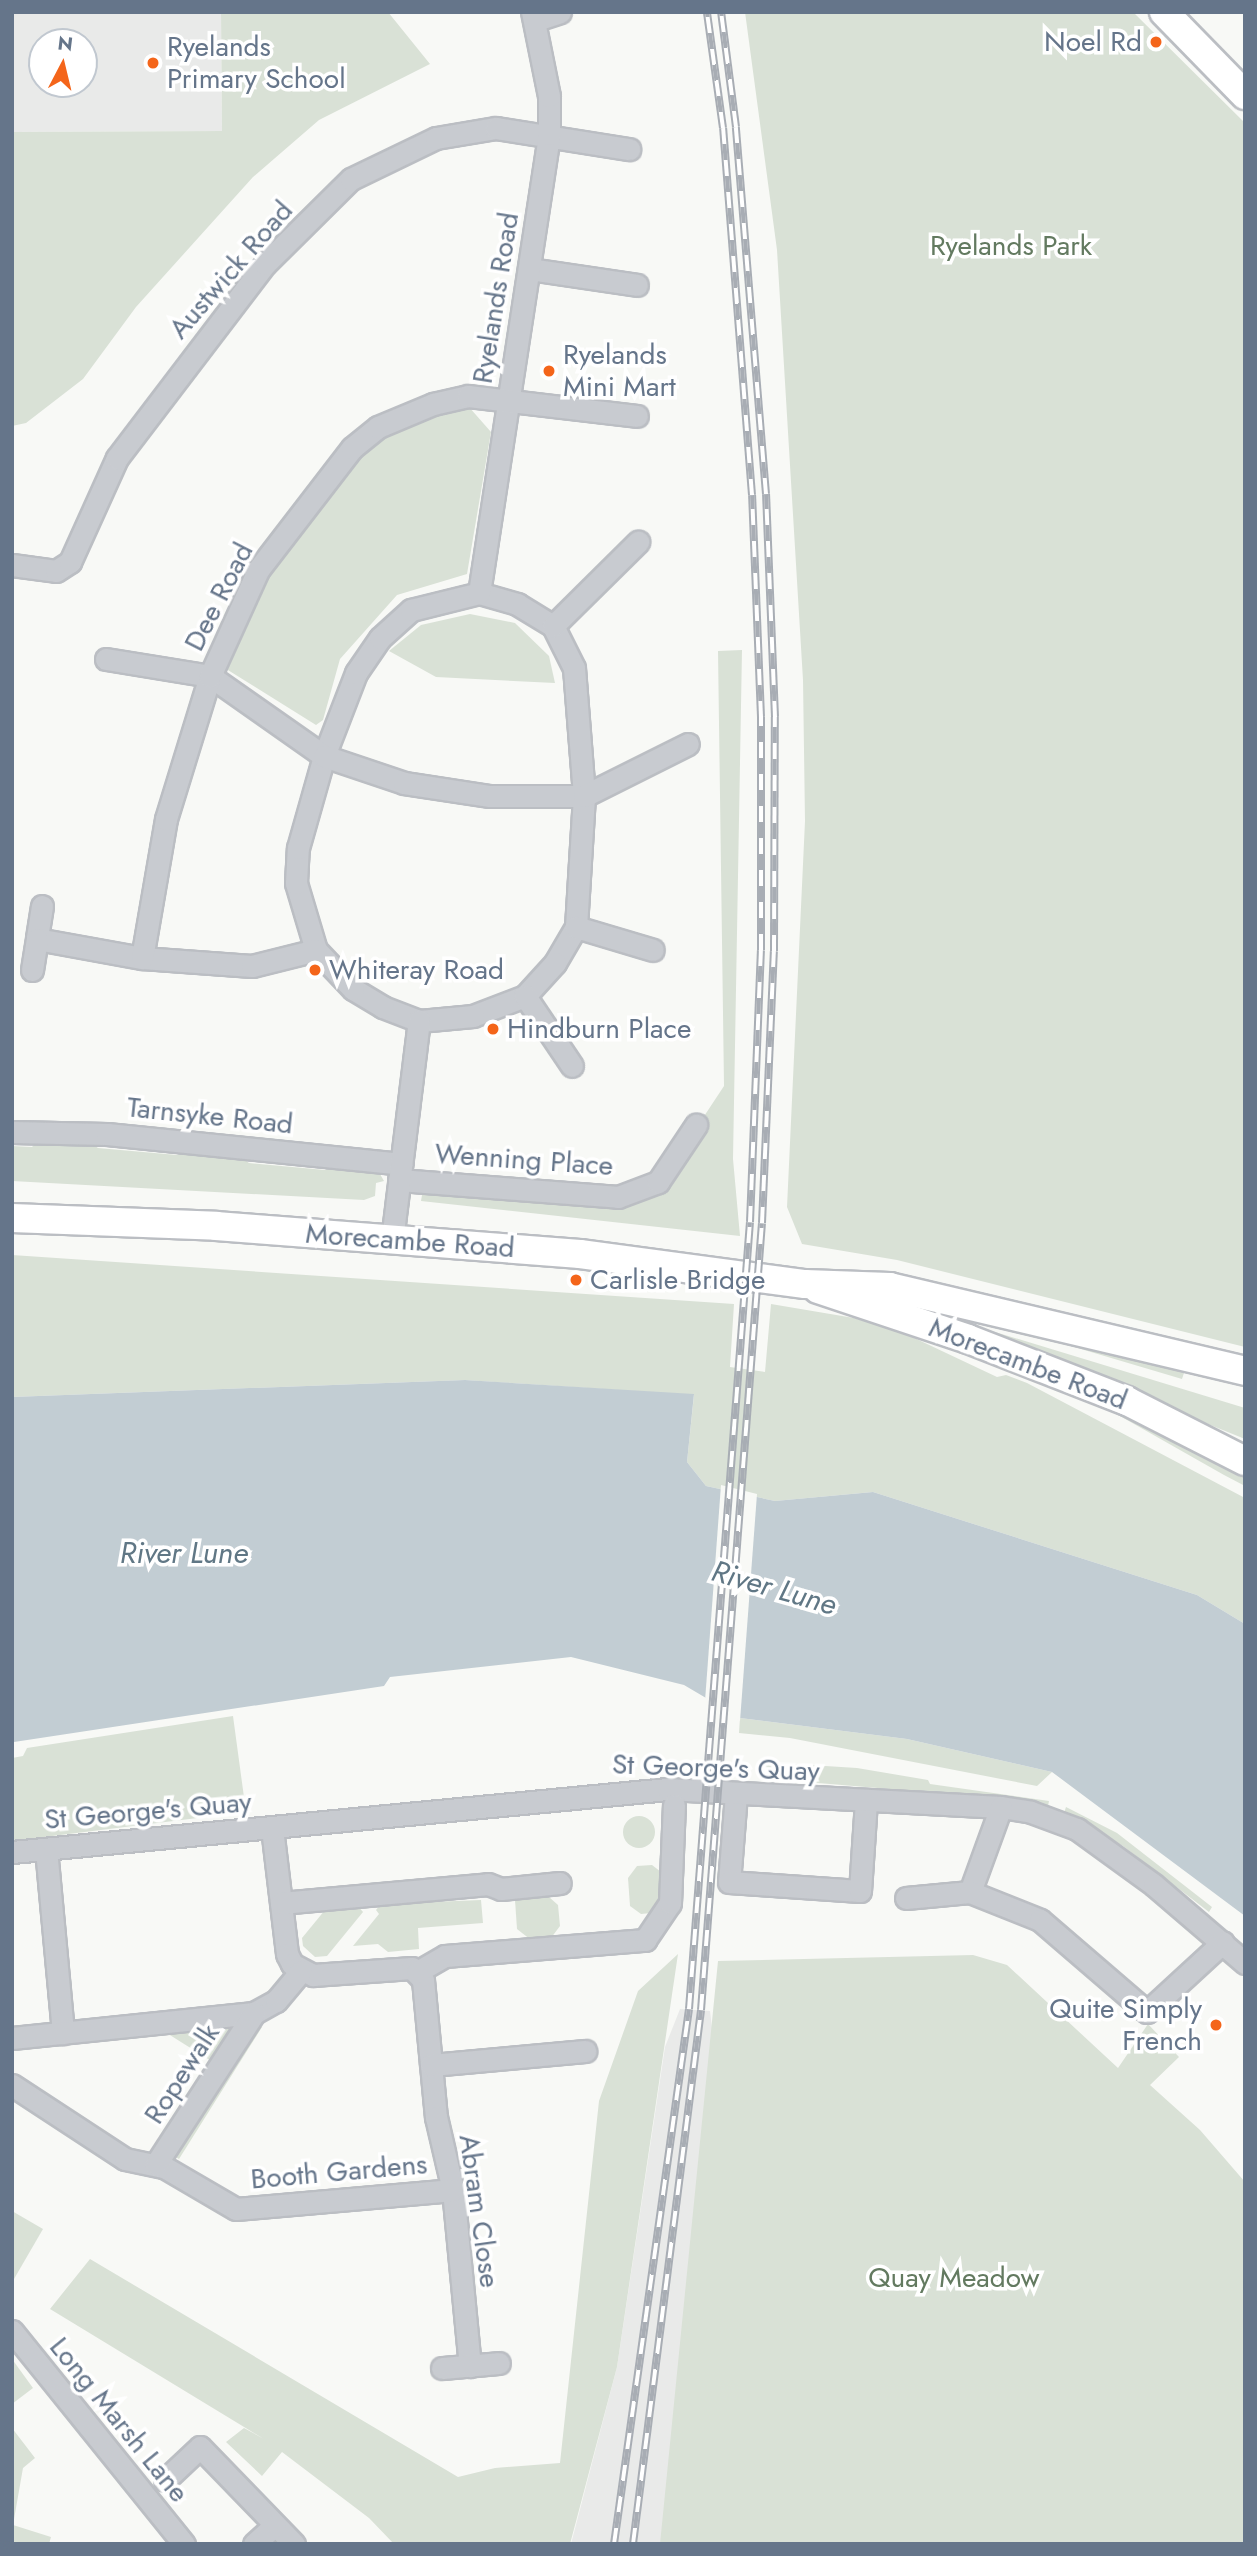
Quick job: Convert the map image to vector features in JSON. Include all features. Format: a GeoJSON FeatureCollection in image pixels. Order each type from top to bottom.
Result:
{"type":"FeatureCollection","features":[{"type":"Feature","properties":{"kind":"main road"},"geometry":{"type":"LineString","coordinates":[[1164,12],[1245,95]]}},
{"type":"Feature","properties":{"kind":"main road","name":"Morecambe Road"},"geometry":{"type":"LineString","coordinates":[[12,1218],[216,1226],[580,1254],[805,1284],[846,1282],[928,1295],[1245,1371]]}},
{"type":"Feature","properties":{"kind":"main road","name":"Morecambe Road"},"geometry":{"type":"LineString","coordinates":[[805,1284],[1127,1401],[1245,1461]]}},
{"type":"Feature","properties":{"kind":"street"},"geometry":{"type":"LineString","coordinates":[[534,16],[560,12]]}},
{"type":"Feature","properties":{"kind":"street","name":"Ryelands Road"},"geometry":{"type":"LineString","coordinates":[[479,593],[549,134],[549,96],[534,16]]}},
{"type":"Feature","properties":{"kind":"street","name":"Austwick Road"},"geometry":{"type":"LineString","coordinates":[[12,565],[56,571],[70,562],[117,458],[265,264],[351,179],[436,138],[496,128],[549,134],[629,149]]}},
{"type":"Feature","properties":{"kind":"street"},"geometry":{"type":"LineString","coordinates":[[528,269],[637,285]]}},
{"type":"Feature","properties":{"kind":"street","name":"Dee Road"},"geometry":{"type":"LineString","coordinates":[[142,958],[166,819],[210,676],[258,570],[352,448],[377,427],[432,404],[468,396],[509,397],[637,416]]}},
{"type":"Feature","properties":{"kind":"street"},"geometry":{"type":"LineString","coordinates":[[553,626],[638,542]]}},
{"type":"Feature","properties":{"kind":"street"},"geometry":{"type":"LineString","coordinates":[[479,593],[517,604],[553,626],[574,668],[584,796],[576,927],[555,963],[525,996],[473,1016],[419,1021],[383,1007],[353,989],[316,950],[296,883],[298,848],[324,755],[356,673],[380,638],[411,610],[479,593]]}},
{"type":"Feature","properties":{"kind":"street"},"geometry":{"type":"LineString","coordinates":[[106,659],[210,676],[324,755],[404,783],[490,796],[584,796],[688,744]]}},
{"type":"Feature","properties":{"kind":"street"},"geometry":{"type":"LineString","coordinates":[[32,970],[42,906]]}},
{"type":"Feature","properties":{"kind":"street"},"geometry":{"type":"LineString","coordinates":[[576,927],[653,950]]}},
{"type":"Feature","properties":{"kind":"street"},"geometry":{"type":"LineString","coordinates":[[37,939],[142,958],[252,966],[316,950]]}},
{"type":"Feature","properties":{"kind":"street"},"geometry":{"type":"LineString","coordinates":[[525,996],[572,1066]]}},
{"type":"Feature","properties":{"kind":"street"},"geometry":{"type":"LineString","coordinates":[[392,1240],[419,1021]]}},
{"type":"Feature","properties":{"kind":"street","name":"Wenning Place"},"geometry":{"type":"LineString","coordinates":[[400,1172],[618,1197],[659,1182],[696,1125]]}},
{"type":"Feature","properties":{"kind":"street","name":"Tarnsyke Road"},"geometry":{"type":"LineString","coordinates":[[12,1132],[119,1135],[400,1172]]}},
{"type":"Feature","properties":{"kind":"street","name":"St George's Quay"},"geometry":{"type":"LineString","coordinates":[[12,1852],[272,1828],[594,1793],[668,1789],[1001,1807],[1031,1812],[1077,1829],[1223,1942],[1245,1963]]}},
{"type":"Feature","properties":{"kind":"street"},"geometry":{"type":"LineString","coordinates":[[736,1794],[729,1882],[860,1891],[866,1801]]}},
{"type":"Feature","properties":{"kind":"street"},"geometry":{"type":"LineString","coordinates":[[272,1828],[287,1954],[301,1971],[323,1975],[405,1968],[417,1972],[445,1956],[645,1940],[670,1903],[674,1805]]}},
{"type":"Feature","properties":{"kind":"street"},"geometry":{"type":"LineString","coordinates":[[970,1892],[1001,1807]]}},
{"type":"Feature","properties":{"kind":"street"},"geometry":{"type":"LineString","coordinates":[[46,1849],[63,2033]]}},
{"type":"Feature","properties":{"kind":"street"},"geometry":{"type":"LineString","coordinates":[[281,1903],[488,1884],[501,1889],[560,1883]]}},
{"type":"Feature","properties":{"kind":"street"},"geometry":{"type":"LineString","coordinates":[[906,1898],[970,1892],[1040,1920],[1147,2012],[1223,1942]]}},
{"type":"Feature","properties":{"kind":"street"},"geometry":{"type":"LineString","coordinates":[[12,2038],[254,2013],[276,2001],[301,1971]]}},
{"type":"Feature","properties":{"kind":"street","name":"Abram Close"},"geometry":{"type":"LineString","coordinates":[[417,1972],[424,1987],[436,2117],[453,2190],[470,2365]]}},
{"type":"Feature","properties":{"kind":"street","name":"Ropewalk"},"geometry":{"type":"LineString","coordinates":[[156,2164],[254,2013]]}},
{"type":"Feature","properties":{"kind":"street"},"geometry":{"type":"LineString","coordinates":[[431,2065],[585,2051]]}},
{"type":"Feature","properties":{"kind":"street","name":"Booth Gardens"},"geometry":{"type":"LineString","coordinates":[[12,2085],[125,2159],[156,2164],[226,2204],[248,2210],[453,2190]]}},
{"type":"Feature","properties":{"kind":"street","name":"Long Marsh Lane"},"geometry":{"type":"LineString","coordinates":[[12,2331],[184,2544]]}},
{"type":"Feature","properties":{"kind":"street"},"geometry":{"type":"LineString","coordinates":[[442,2368],[499,2363]]}},
{"type":"Feature","properties":{"kind":"street"},"geometry":{"type":"LineString","coordinates":[[165,2480],[200,2447],[294,2544]]}},
{"type":"Feature","properties":{"kind":"street"},"geometry":{"type":"LineString","coordinates":[[254,2544],[275,2525]]}},
{"type":"Feature","properties":{"kind":"shaded area","name":"Ryelands Primary School"},"geometry":{"type":"Polygon","coordinates":[[[12,12],[221,12],[222,131],[12,132],[12,12]]]}},
{"type":"Feature","properties":{"kind":"shaded area"},"geometry":{"type":"Polygon","coordinates":[[[680,2009],[710,2011],[720,2094],[676,2544],[571,2544],[617,2367],[665,2047],[680,2009]]]}},
{"type":"Feature","properties":{"kind":"green space"},"geometry":{"type":"Polygon","coordinates":[[[221,12],[388,12],[430,64],[319,120],[253,177],[136,307],[83,379],[26,423],[12,426],[12,132],[222,131],[221,12]]]}},
{"type":"Feature","properties":{"kind":"green space","name":"Ryelands Park"},"geometry":{"type":"Polygon","coordinates":[[[745,12],[1133,12],[1245,123],[1245,1347],[897,1260],[802,1244],[787,1207],[805,821],[803,680],[777,250],[745,12]]]}},
{"type":"Feature","properties":{"kind":"green space"},"geometry":{"type":"Polygon","coordinates":[[[469,407],[491,432],[467,574],[397,595],[340,659],[323,720],[316,725],[223,667],[273,565],[368,448],[390,432],[431,415],[469,407]]]}},
{"type":"Feature","properties":{"kind":"green space"},"geometry":{"type":"Polygon","coordinates":[[[470,614],[515,623],[549,656],[555,683],[436,677],[389,651],[421,625],[470,614]]]}},
{"type":"Feature","properties":{"kind":"green space"},"geometry":{"type":"Polygon","coordinates":[[[742,650],[733,1159],[740,1236],[421,1201],[423,1189],[658,1186],[724,1086],[718,651],[742,650]]]}},
{"type":"Feature","properties":{"kind":"green space"},"geometry":{"type":"Polygon","coordinates":[[[40,1139],[88,1141],[98,1148],[177,1155],[189,1149],[237,1154],[249,1163],[325,1170],[335,1164],[372,1168],[371,1173],[380,1174],[384,1181],[376,1183],[375,1196],[364,1200],[12,1181],[12,1146],[32,1147],[40,1139]]]}},
{"type":"Feature","properties":{"kind":"green space"},"geometry":{"type":"Polygon","coordinates":[[[12,1255],[734,1304],[730,1367],[765,1372],[771,1304],[854,1318],[908,1335],[997,1377],[1006,1375],[1027,1383],[1245,1498],[1245,1624],[1197,1595],[873,1492],[775,1501],[706,1486],[687,1462],[694,1395],[465,1380],[12,1397],[12,1255]]]}},
{"type":"Feature","properties":{"kind":"green space"},"geometry":{"type":"Polygon","coordinates":[[[987,1321],[1138,1356],[1184,1373],[1182,1379],[987,1321]]]}},
{"type":"Feature","properties":{"kind":"green space"},"geometry":{"type":"Polygon","coordinates":[[[982,1328],[1245,1408],[1245,1439],[981,1332],[982,1328]]]}},
{"type":"Feature","properties":{"kind":"green space"},"geometry":{"type":"Polygon","coordinates":[[[1090,1399],[1245,1475],[1245,1486],[1224,1475],[1090,1399]]]}},
{"type":"Feature","properties":{"kind":"green space"},"geometry":{"type":"Polygon","coordinates":[[[233,1716],[246,1812],[12,1841],[12,1758],[23,1756],[27,1748],[233,1716]]]}},
{"type":"Feature","properties":{"kind":"green space"},"geometry":{"type":"Polygon","coordinates":[[[740,1718],[907,1739],[1052,1772],[1037,1786],[790,1738],[739,1733],[740,1718]]]}},
{"type":"Feature","properties":{"kind":"green space"},"geometry":{"type":"Polygon","coordinates":[[[760,1762],[857,1768],[928,1780],[930,1784],[1049,1801],[1048,1806],[1021,1800],[806,1782],[806,1778],[766,1775],[759,1769],[760,1762]]]}},
{"type":"Feature","properties":{"kind":"green space"},"geometry":{"type":"Polygon","coordinates":[[[1066,1807],[1117,1833],[1212,1907],[1209,1912],[1123,1846],[1064,1813],[1066,1807]]]}},
{"type":"Feature","properties":{"kind":"green space"},"geometry":{"type":"Polygon","coordinates":[[[639,1816],[650,1821],[655,1832],[650,1843],[639,1848],[628,1843],[623,1832],[628,1821],[639,1816]]]}},
{"type":"Feature","properties":{"kind":"green space"},"geometry":{"type":"Polygon","coordinates":[[[652,1865],[661,1872],[659,1903],[651,1913],[641,1914],[630,1906],[628,1878],[637,1866],[652,1865]]]}},
{"type":"Feature","properties":{"kind":"green space"},"geometry":{"type":"Polygon","coordinates":[[[549,1897],[558,1905],[560,1926],[551,1938],[531,1940],[517,1929],[515,1900],[549,1897]]]}},
{"type":"Feature","properties":{"kind":"green space"},"geometry":{"type":"Polygon","coordinates":[[[481,1900],[483,1923],[418,1928],[419,1949],[388,1952],[378,1944],[353,1946],[379,1914],[376,1910],[381,1904],[481,1900]]]}},
{"type":"Feature","properties":{"kind":"green space"},"geometry":{"type":"Polygon","coordinates":[[[358,1906],[363,1912],[327,1956],[315,1957],[303,1946],[302,1938],[325,1910],[358,1906]]]}},
{"type":"Feature","properties":{"kind":"green space"},"geometry":{"type":"Polygon","coordinates":[[[678,1954],[617,2367],[570,2544],[394,2544],[369,2518],[282,2452],[262,2476],[226,2442],[244,2428],[264,2439],[50,2309],[90,2259],[458,2477],[495,2468],[560,2463],[599,2101],[638,1991],[678,1954]]]}},
{"type":"Feature","properties":{"kind":"green space","name":"Quay Meadow"},"geometry":{"type":"Polygon","coordinates":[[[973,1955],[1007,1965],[1118,2068],[1148,2024],[1179,2057],[1150,2085],[1200,2130],[1245,2182],[1245,2544],[660,2544],[718,1961],[973,1955]]]}},
{"type":"Feature","properties":{"kind":"green space"},"geometry":{"type":"Polygon","coordinates":[[[242,2023],[216,2064],[165,2032],[242,2023]]]}},
{"type":"Feature","properties":{"kind":"green space"},"geometry":{"type":"Polygon","coordinates":[[[255,2023],[262,2027],[179,2159],[171,2154],[255,2023]]]}},
{"type":"Feature","properties":{"kind":"green space"},"geometry":{"type":"Polygon","coordinates":[[[12,2211],[43,2229],[14,2279],[12,2279],[12,2211]]]}},
{"type":"Feature","properties":{"kind":"green space"},"geometry":{"type":"Polygon","coordinates":[[[12,2359],[33,2388],[12,2404],[12,2359]]]}},
{"type":"Feature","properties":{"kind":"green space"},"geometry":{"type":"Polygon","coordinates":[[[12,2428],[35,2458],[23,2468],[13,2525],[51,2537],[49,2544],[12,2544],[12,2428]]]}},
{"type":"Feature","properties":{"kind":"water","name":"River Lune"},"geometry":{"type":"Polygon","coordinates":[[[465,1380],[694,1394],[687,1462],[706,1486],[775,1501],[873,1492],[1197,1595],[1245,1624],[1245,1916],[1052,1772],[907,1739],[740,1718],[684,1685],[571,1657],[390,1677],[384,1686],[14,1742],[12,1750],[12,1397],[465,1380]]]}},
{"type":"Feature","properties":{"kind":"pier"},"geometry":{"type":"Polygon","coordinates":[[[721,1485],[757,1494],[740,1721],[705,1701],[721,1485]]]}},
{"type":"Feature","properties":{"kind":"railway"},"geometry":{"type":"LineString","coordinates":[[614,2544],[689,2009],[750,1222],[761,950],[761,717],[752,495],[723,128],[707,12]]}},
{"type":"Feature","properties":{"kind":"railway"},"geometry":{"type":"LineString","coordinates":[[633,2544],[701,2010],[762,1223],[774,951],[775,717],[766,494],[736,127],[721,12]]}},
{"type":"Feature","properties":{"kind":"place","name":"Noel Rd"},"geometry":{"type":"Point","coordinates":[1156,42]}},
{"type":"Feature","properties":{"kind":"place","name":"Ryelands Primary School"},"geometry":{"type":"Point","coordinates":[153,63]}},
{"type":"Feature","properties":{"kind":"place","name":"Ryelands Mini Mart"},"geometry":{"type":"Point","coordinates":[549,371]}},
{"type":"Feature","properties":{"kind":"place","name":"Whiteray Road"},"geometry":{"type":"Point","coordinates":[315,970]}},
{"type":"Feature","properties":{"kind":"place","name":"Hindburn Place"},"geometry":{"type":"Point","coordinates":[493,1029]}},
{"type":"Feature","properties":{"kind":"place","name":"Carlisle Bridge"},"geometry":{"type":"Point","coordinates":[576,1280]}},
{"type":"Feature","properties":{"kind":"place","name":"Quite Simply French"},"geometry":{"type":"Point","coordinates":[1216,2025]}}]}
